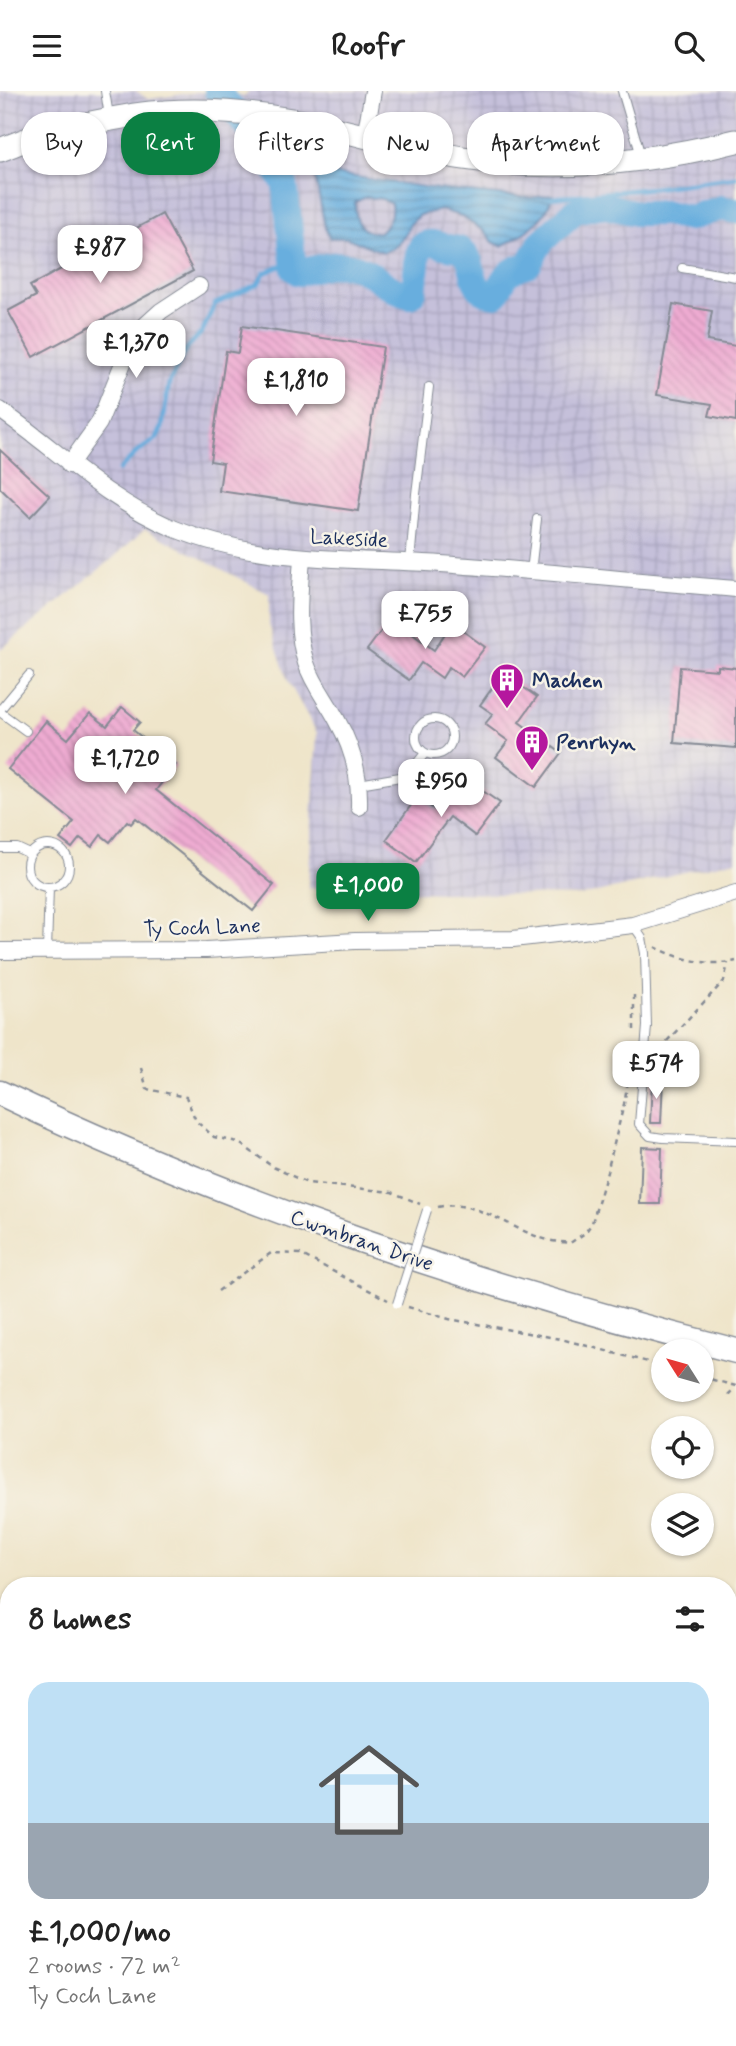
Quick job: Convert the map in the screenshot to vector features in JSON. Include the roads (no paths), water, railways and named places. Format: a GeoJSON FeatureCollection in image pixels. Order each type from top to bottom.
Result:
{"type":"FeatureCollection","features":[{"type":"Feature","properties":{"kind":"main road","name":"Cwmbran Drive"},"geometry":{"type":"LineString","coordinates":[[0,1094],[110,1144],[324,1228],[426,1264],[623,1322],[736,1351]]}},
{"type":"Feature","properties":{"kind":"street"},"geometry":{"type":"LineString","coordinates":[[369,112],[373,91]]}},
{"type":"Feature","properties":{"kind":"street"},"geometry":{"type":"LineString","coordinates":[[0,150],[57,129],[164,112],[234,114],[291,120],[363,137]]}},
{"type":"Feature","properties":{"kind":"street"},"geometry":{"type":"LineString","coordinates":[[453,156],[557,165],[642,159],[693,152],[736,141]]}},
{"type":"Feature","properties":{"kind":"street"},"geometry":{"type":"LineString","coordinates":[[69,465],[99,423],[129,348],[140,330],[160,311],[199,286]]}},
{"type":"Feature","properties":{"kind":"street","name":"Lakeside"},"geometry":{"type":"LineString","coordinates":[[0,410],[96,485],[136,510],[173,528],[207,540],[257,552],[302,557],[410,562],[736,589]]}},
{"type":"Feature","properties":{"kind":"street"},"geometry":{"type":"LineString","coordinates":[[302,557],[299,619],[306,663],[347,739],[359,784],[359,807]]}},
{"type":"Feature","properties":{"kind":"street","name":"Ty Coch Lane"},"geometry":{"type":"LineString","coordinates":[[0,951],[206,950],[355,941],[513,939],[638,932],[736,893]]}},
{"type":"Feature","properties":{"kind":"lane"},"geometry":{"type":"LineString","coordinates":[[106,91],[109,119]]}},
{"type":"Feature","properties":{"kind":"lane"},"geometry":{"type":"LineString","coordinates":[[622,91],[642,159]]}},
{"type":"Feature","properties":{"kind":"lane"},"geometry":{"type":"LineString","coordinates":[[682,268],[736,277]]}},
{"type":"Feature","properties":{"kind":"lane"},"geometry":{"type":"LineString","coordinates":[[410,562],[429,387]]}},
{"type":"Feature","properties":{"kind":"lane"},"geometry":{"type":"LineString","coordinates":[[531,572],[537,519]]}},
{"type":"Feature","properties":{"kind":"lane"},"geometry":{"type":"LineString","coordinates":[[26,731],[0,711],[29,675]]}},
{"type":"Feature","properties":{"kind":"lane"},"geometry":{"type":"LineString","coordinates":[[427,720],[440,720],[450,728],[452,741],[444,752],[438,755],[425,753],[416,742],[417,729],[427,720]]}},
{"type":"Feature","properties":{"kind":"lane"},"geometry":{"type":"LineString","coordinates":[[359,784],[400,777],[410,772],[425,753]]}},
{"type":"Feature","properties":{"kind":"lane"},"geometry":{"type":"LineString","coordinates":[[47,844],[65,852],[69,865],[66,878],[55,886],[48,887],[31,880],[26,867],[34,849],[47,844]]}},
{"type":"Feature","properties":{"kind":"lane"},"geometry":{"type":"LineString","coordinates":[[0,848],[17,848],[30,854]]}},
{"type":"Feature","properties":{"kind":"lane"},"geometry":{"type":"LineString","coordinates":[[47,950],[48,887]]}},
{"type":"Feature","properties":{"kind":"lane"},"geometry":{"type":"LineString","coordinates":[[638,932],[645,953],[648,1026],[639,1124],[650,1136],[736,1141]]}},
{"type":"Feature","properties":{"kind":"lane"},"geometry":{"type":"LineString","coordinates":[[397,1304],[427,1210]]}},
{"type":"Feature","properties":{"kind":"water"},"geometry":{"type":"Polygon","coordinates":[[[315,175],[342,175],[438,189],[530,198],[552,195],[550,204],[540,219],[525,232],[501,246],[461,216],[441,210],[419,215],[394,248],[383,252],[347,238],[330,238],[325,228],[315,175]],[[366,197],[355,202],[357,220],[367,231],[380,232],[389,219],[391,204],[382,199],[366,197]]]}},
{"type":"Feature","properties":{"kind":"waterway"},"geometry":{"type":"LineString","coordinates":[[217,91],[254,135],[285,184],[294,269],[299,273],[329,265],[347,265],[365,271],[410,296],[414,292],[418,254],[422,245],[432,243],[463,251],[469,258],[477,285],[481,290],[496,295],[508,275],[529,264],[541,242],[575,211],[602,205],[636,213],[665,213],[690,218],[721,208],[736,211]]}},
{"type":"Feature","properties":{"kind":"waterway"},"geometry":{"type":"LineString","coordinates":[[551,198],[736,177]]}},
{"type":"Feature","properties":{"kind":"waterway"},"geometry":{"type":"LineString","coordinates":[[119,470],[136,453],[156,439],[162,428],[169,383],[186,349],[202,332],[215,304],[258,284],[264,273],[294,261]]}},
{"type":"Feature","properties":{"kind":"place","name":"Machen"},"geometry":{"type":"Point","coordinates":[507,710]}},
{"type":"Feature","properties":{"kind":"place","name":"Penrhyn"},"geometry":{"type":"Point","coordinates":[532,772]}}]}
